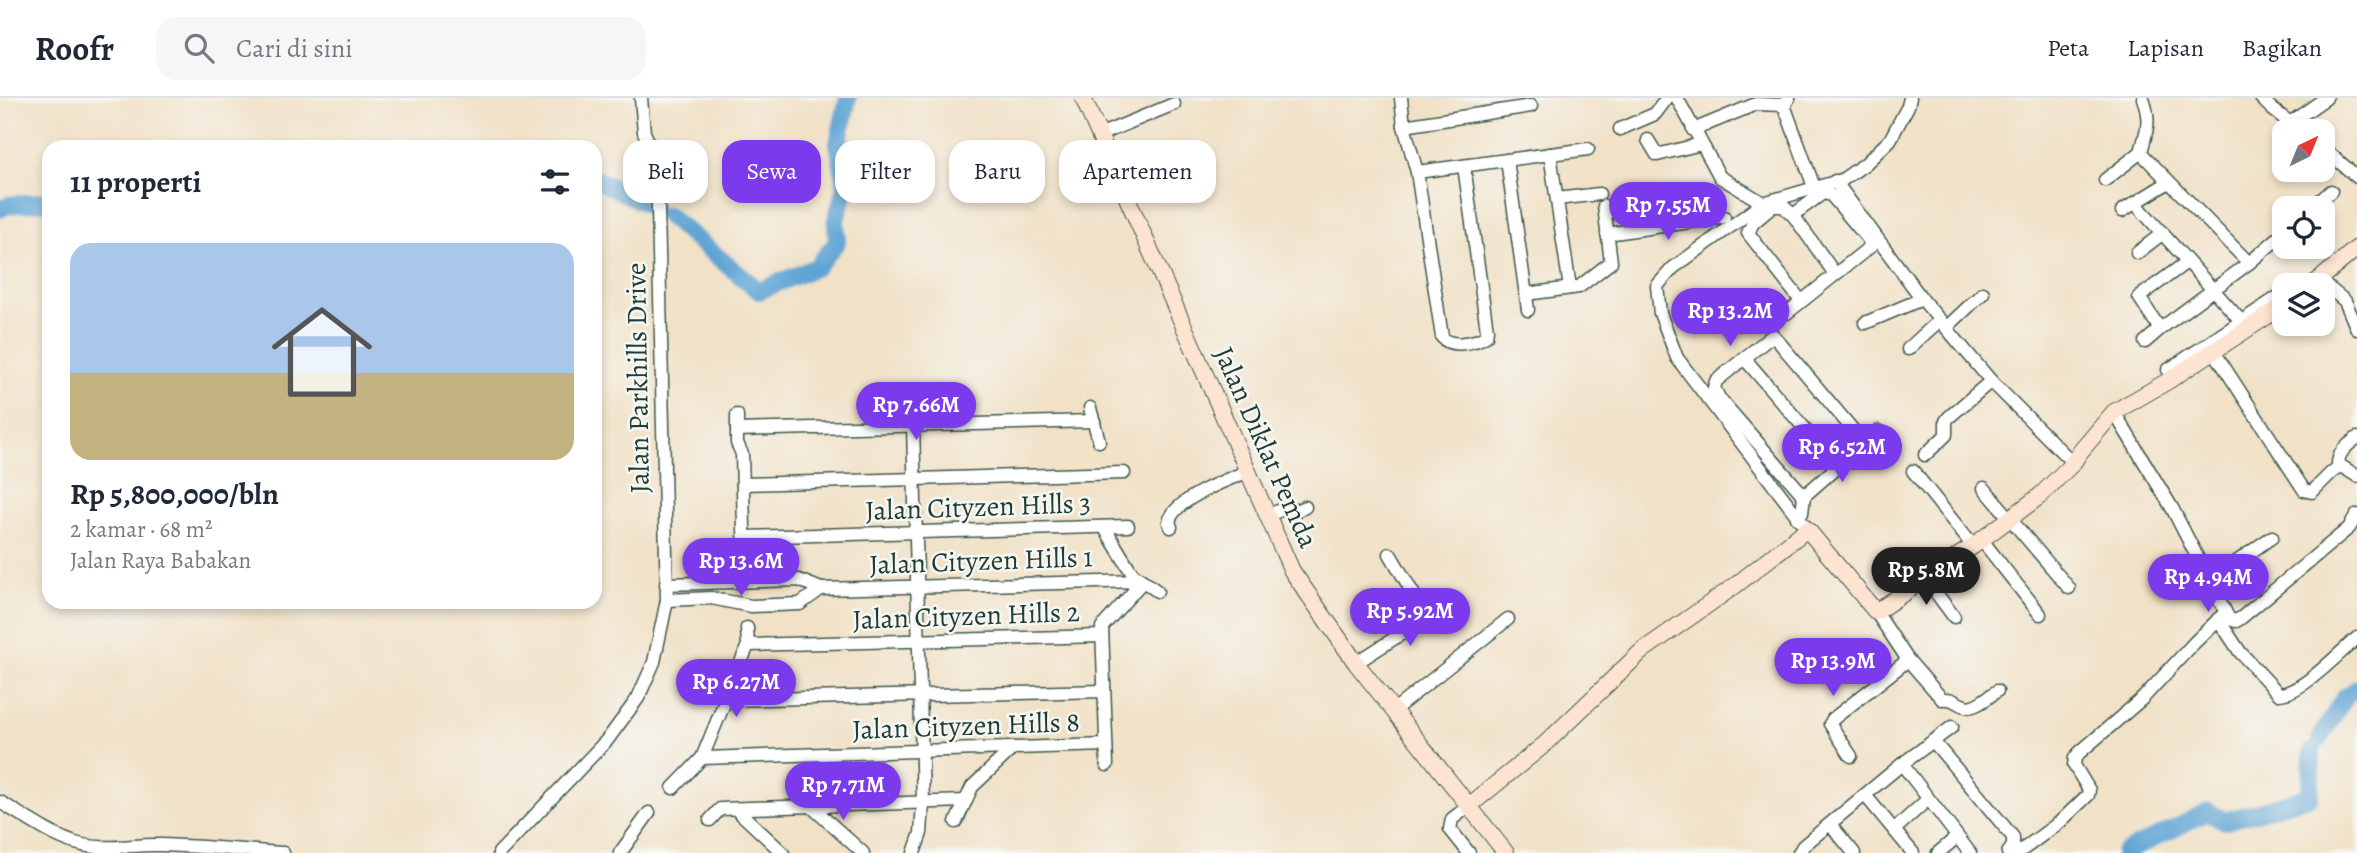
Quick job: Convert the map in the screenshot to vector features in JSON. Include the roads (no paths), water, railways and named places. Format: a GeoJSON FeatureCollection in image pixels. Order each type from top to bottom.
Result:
{"type":"FeatureCollection","features":[{"type":"Feature","properties":{"kind":"street","name":"Jalan Parkhills Drive"},"geometry":{"type":"LineString","coordinates":[[499,853],[608,739],[638,698],[654,662],[667,600],[657,165],[645,132],[641,98]]}},
{"type":"Feature","properties":{"kind":"street","name":"Jalan Diklat Pemda"},"geometry":{"type":"LineString","coordinates":[[1083,98],[1292,571],[1356,663],[1506,853]]}},
{"type":"Feature","properties":{"kind":"street"},"geometry":{"type":"LineString","coordinates":[[1401,98],[1404,126],[1417,172],[1442,337],[1445,342],[1451,344],[1480,340],[1486,336],[1487,330],[1464,166]]}},
{"type":"Feature","properties":{"kind":"street"},"geometry":{"type":"LineString","coordinates":[[1620,129],[1654,114],[1667,98]]}},
{"type":"Feature","properties":{"kind":"street"},"geometry":{"type":"LineString","coordinates":[[1677,98],[1720,177],[1763,203]]}},
{"type":"Feature","properties":{"kind":"street"},"geometry":{"type":"LineString","coordinates":[[1910,98],[1890,140],[1865,164],[1842,180],[1763,203],[1672,268],[1657,286],[1660,313],[1677,358],[1802,524],[1876,612],[1908,660],[1942,699],[1955,699],[1966,707],[1972,707],[1997,691]]}},
{"type":"Feature","properties":{"kind":"street"},"geometry":{"type":"LineString","coordinates":[[2105,180],[2141,152],[2149,116],[2143,98]]}},
{"type":"Feature","properties":{"kind":"street"},"geometry":{"type":"LineString","coordinates":[[2261,98],[2285,119]]}},
{"type":"Feature","properties":{"kind":"street"},"geometry":{"type":"LineString","coordinates":[[2296,119],[2326,98]]}},
{"type":"Feature","properties":{"kind":"street"},"geometry":{"type":"LineString","coordinates":[[1693,130],[1756,104],[1786,102],[1831,195],[1871,244],[1787,313]]}},
{"type":"Feature","properties":{"kind":"street"},"geometry":{"type":"LineString","coordinates":[[1100,135],[1174,104]]}},
{"type":"Feature","properties":{"kind":"street"},"geometry":{"type":"LineString","coordinates":[[1404,126],[1531,106]]}},
{"type":"Feature","properties":{"kind":"street"},"geometry":{"type":"LineString","coordinates":[[1648,140],[1657,155],[1701,144]]}},
{"type":"Feature","properties":{"kind":"street"},"geometry":{"type":"LineString","coordinates":[[1417,172],[1588,149]]}},
{"type":"Feature","properties":{"kind":"street"},"geometry":{"type":"LineString","coordinates":[[2141,152],[2249,263]]}},
{"type":"Feature","properties":{"kind":"street"},"geometry":{"type":"LineString","coordinates":[[1550,154],[1570,288]]}},
{"type":"Feature","properties":{"kind":"street"},"geometry":{"type":"LineString","coordinates":[[2335,158],[2357,177]]}},
{"type":"Feature","properties":{"kind":"street"},"geometry":{"type":"LineString","coordinates":[[1507,160],[1528,310]]}},
{"type":"Feature","properties":{"kind":"street"},"geometry":{"type":"LineString","coordinates":[[2122,211],[2169,182]]}},
{"type":"Feature","properties":{"kind":"street"},"geometry":{"type":"LineString","coordinates":[[1793,215],[1823,193],[1826,186]]}},
{"type":"Feature","properties":{"kind":"street"},"geometry":{"type":"LineString","coordinates":[[1826,186],[1991,381],[2073,464]]}},
{"type":"Feature","properties":{"kind":"street"},"geometry":{"type":"LineString","coordinates":[[2325,196],[2330,191]]}},
{"type":"Feature","properties":{"kind":"street"},"geometry":{"type":"LineString","coordinates":[[1557,200],[1599,194]]}},
{"type":"Feature","properties":{"kind":"street"},"geometry":{"type":"LineString","coordinates":[[2136,204],[2242,322]]}},
{"type":"Feature","properties":{"kind":"street"},"geometry":{"type":"LineString","coordinates":[[1526,294],[1579,286],[1611,262],[1604,206]]}},
{"type":"Feature","properties":{"kind":"street"},"geometry":{"type":"LineString","coordinates":[[1801,301],[1748,233],[1754,223],[1773,206],[1783,206],[1793,215],[1835,274]]}},
{"type":"Feature","properties":{"kind":"street"},"geometry":{"type":"LineString","coordinates":[[1607,234],[1724,217]]}},
{"type":"Feature","properties":{"kind":"street"},"geometry":{"type":"LineString","coordinates":[[2137,253],[2163,233]]}},
{"type":"Feature","properties":{"kind":"street"},"geometry":{"type":"LineString","coordinates":[[2145,342],[2272,243]]}},
{"type":"Feature","properties":{"kind":"street"},"geometry":{"type":"LineString","coordinates":[[2328,273],[2357,248]]}},
{"type":"Feature","properties":{"kind":"street"},"geometry":{"type":"LineString","coordinates":[[2160,329],[2139,297],[2187,262]]}},
{"type":"Feature","properties":{"kind":"street"},"geometry":{"type":"LineString","coordinates":[[1908,349],[1983,293]]}},
{"type":"Feature","properties":{"kind":"street"},"geometry":{"type":"LineString","coordinates":[[2335,295],[2345,301],[2357,329]]}},
{"type":"Feature","properties":{"kind":"street"},"geometry":{"type":"LineString","coordinates":[[1865,323],[1922,299]]}},
{"type":"Feature","properties":{"kind":"street"},"geometry":{"type":"LineString","coordinates":[[2168,370],[2272,301]]}},
{"type":"Feature","properties":{"kind":"street"},"geometry":{"type":"LineString","coordinates":[[1876,612],[2041,495],[2073,464],[2115,412],[2168,381],[2272,313]]}},
{"type":"Feature","properties":{"kind":"street"},"geometry":{"type":"LineString","coordinates":[[1804,496],[1719,398],[1714,388],[1716,381],[1771,335],[1775,336],[1864,443]]}},
{"type":"Feature","properties":{"kind":"street"},"geometry":{"type":"LineString","coordinates":[[2213,350],[2304,490],[2312,492],[2338,467],[2346,467],[2357,476]]}},
{"type":"Feature","properties":{"kind":"street"},"geometry":{"type":"LineString","coordinates":[[1744,358],[1837,466]]}},
{"type":"Feature","properties":{"kind":"street"},"geometry":{"type":"LineString","coordinates":[[1924,455],[1946,435],[1946,421],[1949,417],[1991,381]]}},
{"type":"Feature","properties":{"kind":"street"},"geometry":{"type":"LineString","coordinates":[[2115,412],[2147,462],[2211,580],[2222,616],[2240,652],[2279,694],[2287,694],[2311,677],[2357,638]]}},
{"type":"Feature","properties":{"kind":"street"},"geometry":{"type":"LineString","coordinates":[[737,415],[737,443],[742,454],[745,564]]}},
{"type":"Feature","properties":{"kind":"street"},"geometry":{"type":"LineString","coordinates":[[737,430],[913,425],[1092,415],[1098,440]]}},
{"type":"Feature","properties":{"kind":"street"},"geometry":{"type":"LineString","coordinates":[[913,425],[923,803],[921,833],[914,853]]}},
{"type":"Feature","properties":{"kind":"street"},"geometry":{"type":"LineString","coordinates":[[1469,853],[1452,835],[1450,824],[1545,744],[1642,651],[1736,585],[1802,524],[1804,496],[1878,431]]}},
{"type":"Feature","properties":{"kind":"street"},"geometry":{"type":"LineString","coordinates":[[2338,467],[2340,452],[2357,438]]}},
{"type":"Feature","properties":{"kind":"street"},"geometry":{"type":"LineString","coordinates":[[1171,527],[1169,519],[1186,503],[1213,486],[1249,471]]}},
{"type":"Feature","properties":{"kind":"street"},"geometry":{"type":"LineString","coordinates":[[1913,471],[2040,614]]}},
{"type":"Feature","properties":{"kind":"street"},"geometry":{"type":"LineString","coordinates":[[743,484],[1124,473]]}},
{"type":"Feature","properties":{"kind":"street"},"geometry":{"type":"LineString","coordinates":[[1984,488],[2069,588]]}},
{"type":"Feature","properties":{"kind":"street"},"geometry":{"type":"LineString","coordinates":[[1267,515],[1284,509],[1293,512],[1305,508]]}},
{"type":"Feature","properties":{"kind":"street"},"geometry":{"type":"LineString","coordinates":[[2222,616],[2236,621],[2241,618],[2349,528],[2357,515]]}},
{"type":"Feature","properties":{"kind":"street","name":"Jalan Cityzen Hills 3"},"geometry":{"type":"LineString","coordinates":[[744,537],[1128,526]]}},
{"type":"Feature","properties":{"kind":"street"},"geometry":{"type":"LineString","coordinates":[[1104,527],[1132,573],[1157,591]]}},
{"type":"Feature","properties":{"kind":"street"},"geometry":{"type":"LineString","coordinates":[[2211,580],[2272,537]]}},
{"type":"Feature","properties":{"kind":"street"},"geometry":{"type":"LineString","coordinates":[[1390,554],[1427,617]]}},
{"type":"Feature","properties":{"kind":"street"},"geometry":{"type":"LineString","coordinates":[[1925,578],[1954,617]]}},
{"type":"Feature","properties":{"kind":"street"},"geometry":{"type":"LineString","coordinates":[[666,584],[799,580],[821,589]]}},
{"type":"Feature","properties":{"kind":"street"},"geometry":{"type":"LineString","coordinates":[[1107,765],[1102,627],[1143,580]]}},
{"type":"Feature","properties":{"kind":"street","name":"Jalan Cityzen Hills 1"},"geometry":{"type":"LineString","coordinates":[[821,589],[1143,580]]}},
{"type":"Feature","properties":{"kind":"street"},"geometry":{"type":"LineString","coordinates":[[667,600],[711,598],[751,606],[800,604],[821,589]]}},
{"type":"Feature","properties":{"kind":"street"},"geometry":{"type":"LineString","coordinates":[[1356,663],[1446,605]]}},
{"type":"Feature","properties":{"kind":"street"},"geometry":{"type":"LineString","coordinates":[[2018,853],[2060,822],[2088,795],[2089,790],[2074,765],[2075,758],[2153,688],[2222,616]]}},
{"type":"Feature","properties":{"kind":"street"},"geometry":{"type":"LineString","coordinates":[[1394,710],[1508,619]]}},
{"type":"Feature","properties":{"kind":"street"},"geometry":{"type":"LineString","coordinates":[[673,788],[702,758],[748,645],[747,628]]}},
{"type":"Feature","properties":{"kind":"street","name":"Jalan Cityzen Hills 2"},"geometry":{"type":"LineString","coordinates":[[748,645],[1102,636]]}},
{"type":"Feature","properties":{"kind":"street"},"geometry":{"type":"LineString","coordinates":[[1851,756],[1830,724],[1908,660]]}},
{"type":"Feature","properties":{"kind":"street"},"geometry":{"type":"LineString","coordinates":[[726,700],[1104,691]]}},
{"type":"Feature","properties":{"kind":"street"},"geometry":{"type":"LineString","coordinates":[[1799,853],[1803,846],[1902,764],[1952,727]]}},
{"type":"Feature","properties":{"kind":"street"},"geometry":{"type":"LineString","coordinates":[[1933,741],[2013,837],[2013,846],[2008,853]]}},
{"type":"Feature","properties":{"kind":"street","name":"Jalan Cityzen Hills 8"},"geometry":{"type":"LineString","coordinates":[[702,758],[1106,745]]}},
{"type":"Feature","properties":{"kind":"street"},"geometry":{"type":"LineString","coordinates":[[956,822],[972,787],[1013,748]]}},
{"type":"Feature","properties":{"kind":"street"},"geometry":{"type":"LineString","coordinates":[[1902,764],[1970,853]]}},
{"type":"Feature","properties":{"kind":"street"},"geometry":{"type":"LineString","coordinates":[[1865,795],[1913,853]]}},
{"type":"Feature","properties":{"kind":"street"},"geometry":{"type":"LineString","coordinates":[[1894,830],[1927,800]]}},
{"type":"Feature","properties":{"kind":"street"},"geometry":{"type":"LineString","coordinates":[[0,802],[52,833],[95,850],[205,845],[225,850],[283,853]]}},
{"type":"Feature","properties":{"kind":"street"},"geometry":{"type":"LineString","coordinates":[[710,820],[720,810],[966,802]]}},
{"type":"Feature","properties":{"kind":"street"},"geometry":{"type":"LineString","coordinates":[[812,807],[863,853]]}},
{"type":"Feature","properties":{"kind":"street"},"geometry":{"type":"LineString","coordinates":[[736,809],[783,853]]}},
{"type":"Feature","properties":{"kind":"street"},"geometry":{"type":"LineString","coordinates":[[620,853],[649,813]]}},
{"type":"Feature","properties":{"kind":"street"},"geometry":{"type":"LineString","coordinates":[[1830,824],[1854,853]]}},
{"type":"Feature","properties":{"kind":"street"},"geometry":{"type":"LineString","coordinates":[[1938,853],[1957,837]]}},
{"type":"Feature","properties":{"kind":"waterway"},"geometry":{"type":"LineString","coordinates":[[667,215],[759,291],[816,267],[837,242],[836,220],[846,185],[838,144],[848,98]]}},
{"type":"Feature","properties":{"kind":"waterway"},"geometry":{"type":"LineString","coordinates":[[602,182],[652,206]]}},
{"type":"Feature","properties":{"kind":"waterway"},"geometry":{"type":"LineString","coordinates":[[0,209],[8,205],[42,202]]}},
{"type":"Feature","properties":{"kind":"waterway"},"geometry":{"type":"LineString","coordinates":[[2320,739],[2345,696],[2357,689]]}},
{"type":"Feature","properties":{"kind":"waterway"},"geometry":{"type":"LineString","coordinates":[[2124,853],[2208,812],[2225,821],[2310,796],[2312,752]]}}]}
